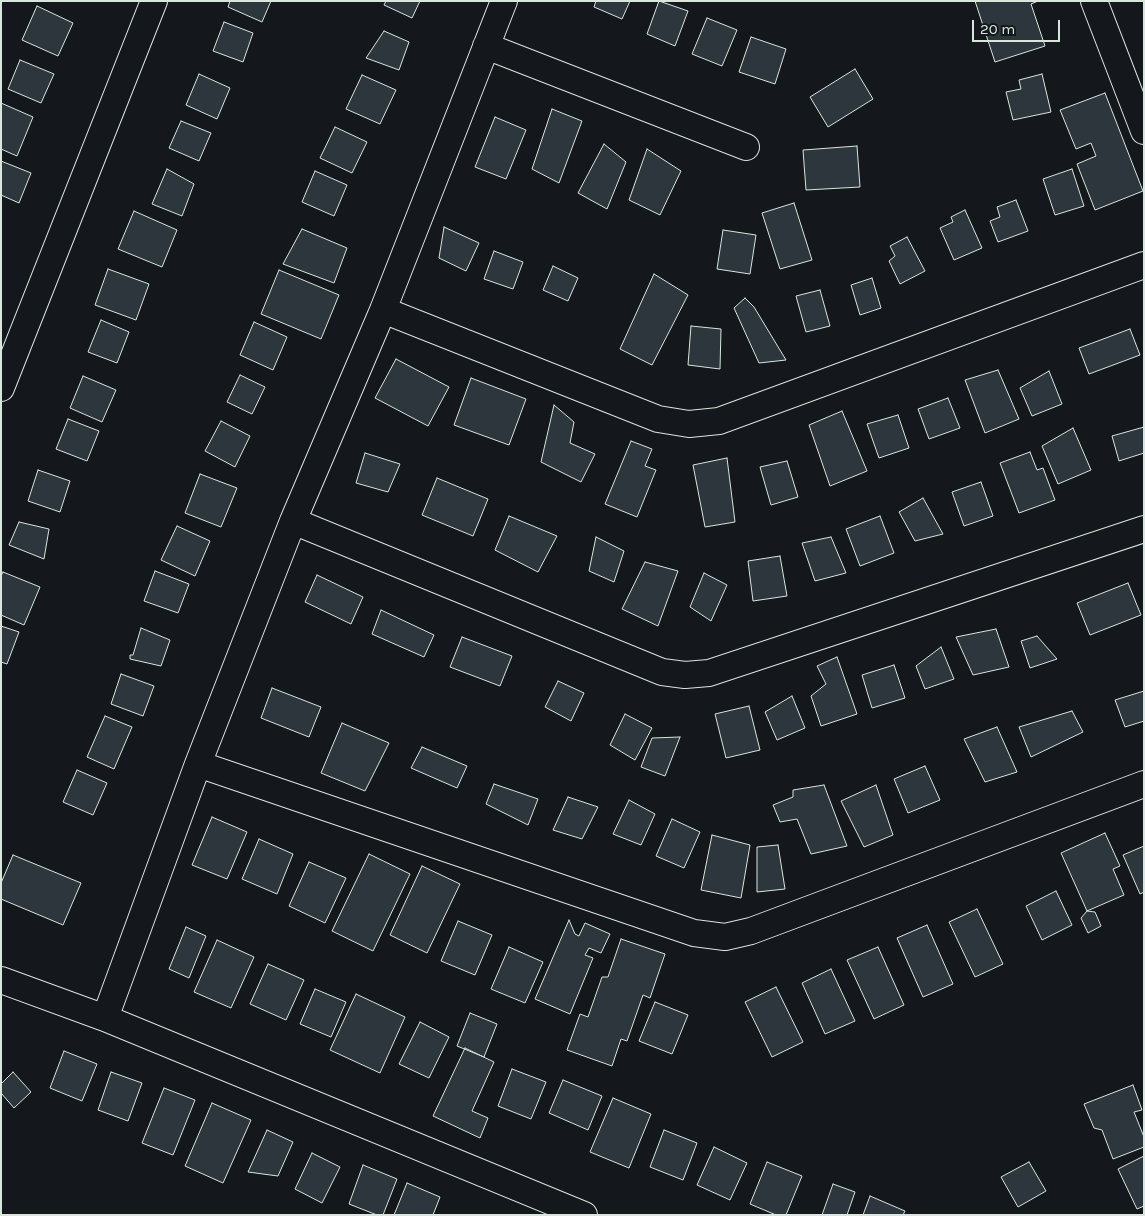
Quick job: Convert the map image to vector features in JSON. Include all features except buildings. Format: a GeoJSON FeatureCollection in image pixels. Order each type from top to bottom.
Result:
{"type":"FeatureCollection","features":[{"type":"Feature","properties":{"kind":"street"},"geometry":{"type":"LineString","coordinates":[[1,388],[154,1]]}},
{"type":"Feature","properties":{"kind":"street"},"geometry":{"type":"LineString","coordinates":[[105,1018],[198,764],[293,521],[383,310],[504,1]]}},
{"type":"Feature","properties":{"kind":"street"},"geometry":{"type":"LineString","coordinates":[[1094,1],[1144,132]]}},
{"type":"Feature","properties":{"kind":"street"},"geometry":{"type":"LineString","coordinates":[[486,46],[746,148]]}},
{"type":"Feature","properties":{"kind":"street"},"geometry":{"type":"LineString","coordinates":[[383,310],[658,419],[689,424],[719,421],[1144,265]]}},
{"type":"Feature","properties":{"kind":"street"},"geometry":{"type":"LineString","coordinates":[[293,521],[662,672],[685,675],[709,673],[1144,529]]}},
{"type":"Feature","properties":{"kind":"street"},"geometry":{"type":"LineString","coordinates":[[198,764],[694,933],[725,937],[751,931],[1144,784]]}},
{"type":"Feature","properties":{"kind":"street"},"geometry":{"type":"LineString","coordinates":[[1,980],[105,1018],[584,1215]]}}]}
